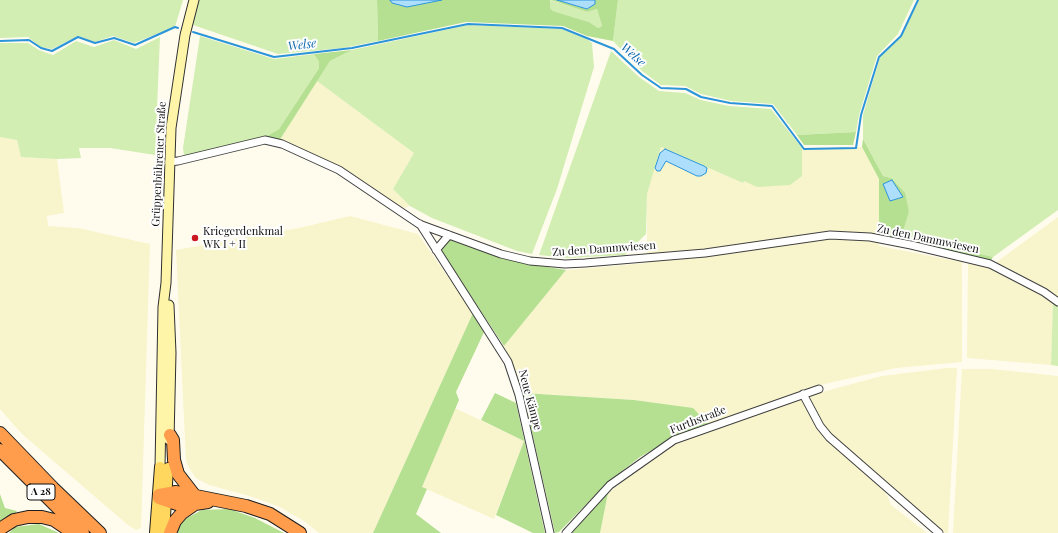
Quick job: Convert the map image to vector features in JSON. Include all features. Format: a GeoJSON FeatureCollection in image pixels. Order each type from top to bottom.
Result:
{"type":"FeatureCollection","features":[{"type":"Feature","properties":{"kind":"highway","name":"A 28"},"geometry":{"type":"LineString","coordinates":[[0,433],[53,488],[100,533]]}},
{"type":"Feature","properties":{"kind":"highway"},"geometry":{"type":"LineString","coordinates":[[170,435],[173,440],[174,460],[178,474],[195,500]]}},
{"type":"Feature","properties":{"kind":"highway","name":"A 28"},"geometry":{"type":"LineString","coordinates":[[0,450],[83,533]]}},
{"type":"Feature","properties":{"kind":"highway"},"geometry":{"type":"LineString","coordinates":[[163,497],[177,504],[195,500],[214,500],[229,502],[260,510],[278,518],[300,533]]}},
{"type":"Feature","properties":{"kind":"highway"},"geometry":{"type":"LineString","coordinates":[[170,533],[175,521],[195,500]]}},
{"type":"Feature","properties":{"kind":"highway"},"geometry":{"type":"LineString","coordinates":[[0,529],[14,520],[28,517],[42,517],[54,520],[73,533]]}},
{"type":"Feature","properties":{"kind":"main road","name":"Grüppenbührener Straße"},"geometry":{"type":"LineString","coordinates":[[164,467],[163,307],[166,283],[169,162],[177,87],[185,35],[194,0]]}},
{"type":"Feature","properties":{"kind":"main road","name":"Grüppenbührener Straße"},"geometry":{"type":"LineString","coordinates":[[164,467],[170,435],[169,307],[166,283]]}},
{"type":"Feature","properties":{"kind":"main road"},"geometry":{"type":"LineString","coordinates":[[164,467],[164,533]]}},
{"type":"Feature","properties":{"kind":"main road"},"geometry":{"type":"LineString","coordinates":[[155,533],[163,497]]}},
{"type":"Feature","properties":{"kind":"street","name":"Zu den Dammwiesen"},"geometry":{"type":"LineString","coordinates":[[169,162],[265,140],[288,147],[339,170],[420,224],[501,254],[530,261],[565,264],[705,253],[824,236],[870,237],[990,264],[1044,292],[1058,302]]}},
{"type":"Feature","properties":{"kind":"street","name":"Neue Kämpe"},"geometry":{"type":"LineString","coordinates":[[420,224],[508,362],[519,395],[550,533]]}},
{"type":"Feature","properties":{"kind":"street"},"geometry":{"type":"LineString","coordinates":[[436,250],[449,235]]}},
{"type":"Feature","properties":{"kind":"street","name":"Furthstraße"},"geometry":{"type":"LineString","coordinates":[[566,533],[610,485],[674,440],[819,389]]}},
{"type":"Feature","properties":{"kind":"street"},"geometry":{"type":"LineString","coordinates":[[803,394],[820,426],[829,437],[939,533]]}},
{"type":"Feature","properties":{"kind":"shaded area"},"geometry":{"type":"Polygon","coordinates":[[[317,81],[414,153],[393,189],[410,206],[401,209],[340,170],[279,141],[317,81]]]}},
{"type":"Feature","properties":{"kind":"shaded area"},"geometry":{"type":"Polygon","coordinates":[[[0,137],[17,140],[21,157],[57,159],[64,213],[47,216],[48,226],[78,228],[150,244],[141,528],[136,530],[128,525],[22,434],[0,409],[0,137]]]}},
{"type":"Feature","properties":{"kind":"shaded area"},"geometry":{"type":"Polygon","coordinates":[[[661,147],[743,183],[744,181],[801,176],[802,148],[862,147],[879,179],[879,246],[962,262],[962,362],[896,368],[811,387],[709,425],[692,408],[634,400],[526,393],[504,346],[566,270],[647,263],[647,194],[661,147]]]}},
{"type":"Feature","properties":{"kind":"shaded area"},"geometry":{"type":"Polygon","coordinates":[[[350,216],[418,234],[473,313],[373,533],[319,533],[304,521],[280,507],[253,497],[209,485],[196,478],[189,468],[186,461],[176,250],[299,228],[350,216]]]}},
{"type":"Feature","properties":{"kind":"shaded area"},"geometry":{"type":"Polygon","coordinates":[[[1058,217],[1058,299],[1007,267],[994,264],[1058,217]]]}},
{"type":"Feature","properties":{"kind":"shaded area"},"geometry":{"type":"Polygon","coordinates":[[[968,260],[991,267],[1053,302],[1051,365],[967,358],[968,260]]]}},
{"type":"Feature","properties":{"kind":"shaded area"},"geometry":{"type":"Polygon","coordinates":[[[957,368],[948,533],[945,533],[823,427],[807,396],[882,376],[957,368]]]}},
{"type":"Feature","properties":{"kind":"shaded area"},"geometry":{"type":"Polygon","coordinates":[[[962,369],[992,369],[1058,376],[1058,533],[953,533],[962,369]]]}},
{"type":"Feature","properties":{"kind":"shaded area"},"geometry":{"type":"Polygon","coordinates":[[[800,396],[828,439],[886,493],[891,505],[927,533],[600,533],[608,493],[674,442],[800,396]]]}},
{"type":"Feature","properties":{"kind":"shaded area"},"geometry":{"type":"Polygon","coordinates":[[[455,408],[524,441],[494,519],[422,487],[455,408]]]}},
{"type":"Feature","properties":{"kind":"green space"},"geometry":{"type":"Polygon","coordinates":[[[0,0],[183,0],[175,27],[134,43],[113,36],[95,42],[78,36],[52,49],[40,47],[28,37],[0,38],[0,0]]]}},
{"type":"Feature","properties":{"kind":"green space"},"geometry":{"type":"Polygon","coordinates":[[[199,0],[377,0],[378,41],[343,48],[278,54],[193,25],[199,0]]]}},
{"type":"Feature","properties":{"kind":"green space"},"geometry":{"type":"Polygon","coordinates":[[[377,0],[390,0],[392,3],[407,7],[442,0],[550,0],[550,8],[553,11],[589,22],[598,28],[602,26],[597,9],[587,12],[551,0],[557,0],[587,9],[595,4],[595,0],[618,0],[613,41],[587,36],[563,26],[466,22],[378,41],[377,0]]]}},
{"type":"Feature","properties":{"kind":"green space"},"geometry":{"type":"Polygon","coordinates":[[[550,0],[587,12],[597,9],[602,26],[598,28],[589,22],[553,11],[550,8],[550,0]]]}},
{"type":"Feature","properties":{"kind":"green space"},"geometry":{"type":"Polygon","coordinates":[[[618,0],[914,0],[898,34],[877,56],[859,115],[856,132],[797,135],[773,104],[731,101],[701,94],[685,86],[661,85],[642,71],[613,41],[618,0]]]}},
{"type":"Feature","properties":{"kind":"green space"},"geometry":{"type":"Polygon","coordinates":[[[919,0],[1058,0],[1058,210],[993,257],[902,235],[909,212],[891,178],[883,176],[863,139],[863,115],[880,57],[901,37],[919,0]]]}},
{"type":"Feature","properties":{"kind":"green space"},"geometry":{"type":"Polygon","coordinates":[[[468,25],[562,29],[587,39],[592,43],[594,67],[557,189],[532,254],[517,251],[432,218],[410,206],[393,189],[414,153],[317,81],[330,61],[352,50],[468,25]]]}},
{"type":"Feature","properties":{"kind":"green space"},"geometry":{"type":"Polygon","coordinates":[[[200,36],[274,59],[314,54],[319,62],[319,68],[279,129],[267,136],[184,156],[183,148],[200,36]]]}},
{"type":"Feature","properties":{"kind":"green space"},"geometry":{"type":"Polygon","coordinates":[[[160,37],[155,155],[110,148],[79,148],[81,158],[57,159],[21,157],[17,140],[0,137],[0,43],[28,43],[39,50],[53,55],[76,41],[94,47],[114,40],[136,49],[160,37]]]}},
{"type":"Feature","properties":{"kind":"green space"},"geometry":{"type":"Polygon","coordinates":[[[352,50],[330,61],[279,141],[267,136],[279,129],[319,68],[319,62],[314,54],[352,50]]]}},
{"type":"Feature","properties":{"kind":"green space"},"geometry":{"type":"Polygon","coordinates":[[[611,51],[639,77],[659,91],[685,93],[701,100],[729,106],[771,109],[802,148],[802,176],[790,185],[757,187],[744,181],[743,183],[661,147],[647,194],[646,234],[625,255],[567,258],[539,255],[611,51]]]}},
{"type":"Feature","properties":{"kind":"green space"},"geometry":{"type":"Polygon","coordinates":[[[856,132],[853,145],[804,145],[797,135],[856,132]]]}},
{"type":"Feature","properties":{"kind":"green space"},"geometry":{"type":"Polygon","coordinates":[[[863,139],[883,176],[891,178],[905,193],[909,212],[902,235],[993,257],[991,260],[879,237],[879,179],[862,147],[863,139]]]}},
{"type":"Feature","properties":{"kind":"green space"},"geometry":{"type":"Polygon","coordinates":[[[450,238],[529,264],[566,270],[504,346],[441,251],[450,238]]]}},
{"type":"Feature","properties":{"kind":"green space"},"geometry":{"type":"Polygon","coordinates":[[[1053,302],[1058,305],[1058,366],[1051,365],[1053,302]]]}},
{"type":"Feature","properties":{"kind":"green space"},"geometry":{"type":"Polygon","coordinates":[[[473,313],[485,330],[456,392],[459,400],[422,487],[427,489],[416,514],[441,533],[373,533],[473,313]]]}},
{"type":"Feature","properties":{"kind":"green space"},"geometry":{"type":"Polygon","coordinates":[[[495,393],[516,403],[545,533],[533,533],[496,515],[524,441],[481,420],[495,393]]]}},
{"type":"Feature","properties":{"kind":"green space"},"geometry":{"type":"Polygon","coordinates":[[[523,393],[634,400],[693,408],[709,425],[674,437],[640,457],[608,482],[559,532],[555,533],[523,393]]]}},
{"type":"Feature","properties":{"kind":"green space"},"geometry":{"type":"Polygon","coordinates":[[[608,493],[600,533],[572,533],[608,493]]]}},
{"type":"Feature","properties":{"kind":"green space"},"geometry":{"type":"Polygon","coordinates":[[[0,494],[5,508],[17,511],[15,514],[0,522],[0,494]]]}},
{"type":"Feature","properties":{"kind":"green space"},"geometry":{"type":"Polygon","coordinates":[[[229,509],[255,518],[284,533],[175,533],[185,519],[202,510],[229,509]]]}},
{"type":"Feature","properties":{"kind":"green space"},"geometry":{"type":"Polygon","coordinates":[[[39,524],[59,533],[9,533],[15,527],[39,524]]]}},
{"type":"Feature","properties":{"kind":"water"},"geometry":{"type":"Polygon","coordinates":[[[390,0],[442,0],[407,7],[392,3],[390,0]]]}},
{"type":"Feature","properties":{"kind":"water"},"geometry":{"type":"Polygon","coordinates":[[[557,0],[595,0],[595,4],[587,9],[557,0]]]}},
{"type":"Feature","properties":{"kind":"water"},"geometry":{"type":"Polygon","coordinates":[[[665,149],[704,166],[707,168],[706,173],[701,176],[697,176],[666,161],[660,171],[657,171],[655,168],[660,153],[665,149]]]}},
{"type":"Feature","properties":{"kind":"water"},"geometry":{"type":"Polygon","coordinates":[[[892,180],[903,197],[890,201],[883,184],[892,180]]]}},
{"type":"Feature","properties":{"kind":"waterway","name":"Welse"},"geometry":{"type":"LineString","coordinates":[[193,32],[274,57],[352,48],[468,24],[562,28],[614,49],[642,75],[661,88],[686,89],[701,97],[730,103],[772,106],[804,149],[856,148],[861,115],[879,57],[901,36],[918,0]]}},
{"type":"Feature","properties":{"kind":"waterway","name":"Welse"},"geometry":{"type":"LineString","coordinates":[[0,41],[29,40],[41,48],[52,51],[78,37],[95,43],[114,38],[135,45],[175,27],[178,28]]}},
{"type":"Feature","properties":{"kind":"place","name":"Kriegerdenkmal WK I + II"},"geometry":{"type":"Point","coordinates":[195,238]}}]}
